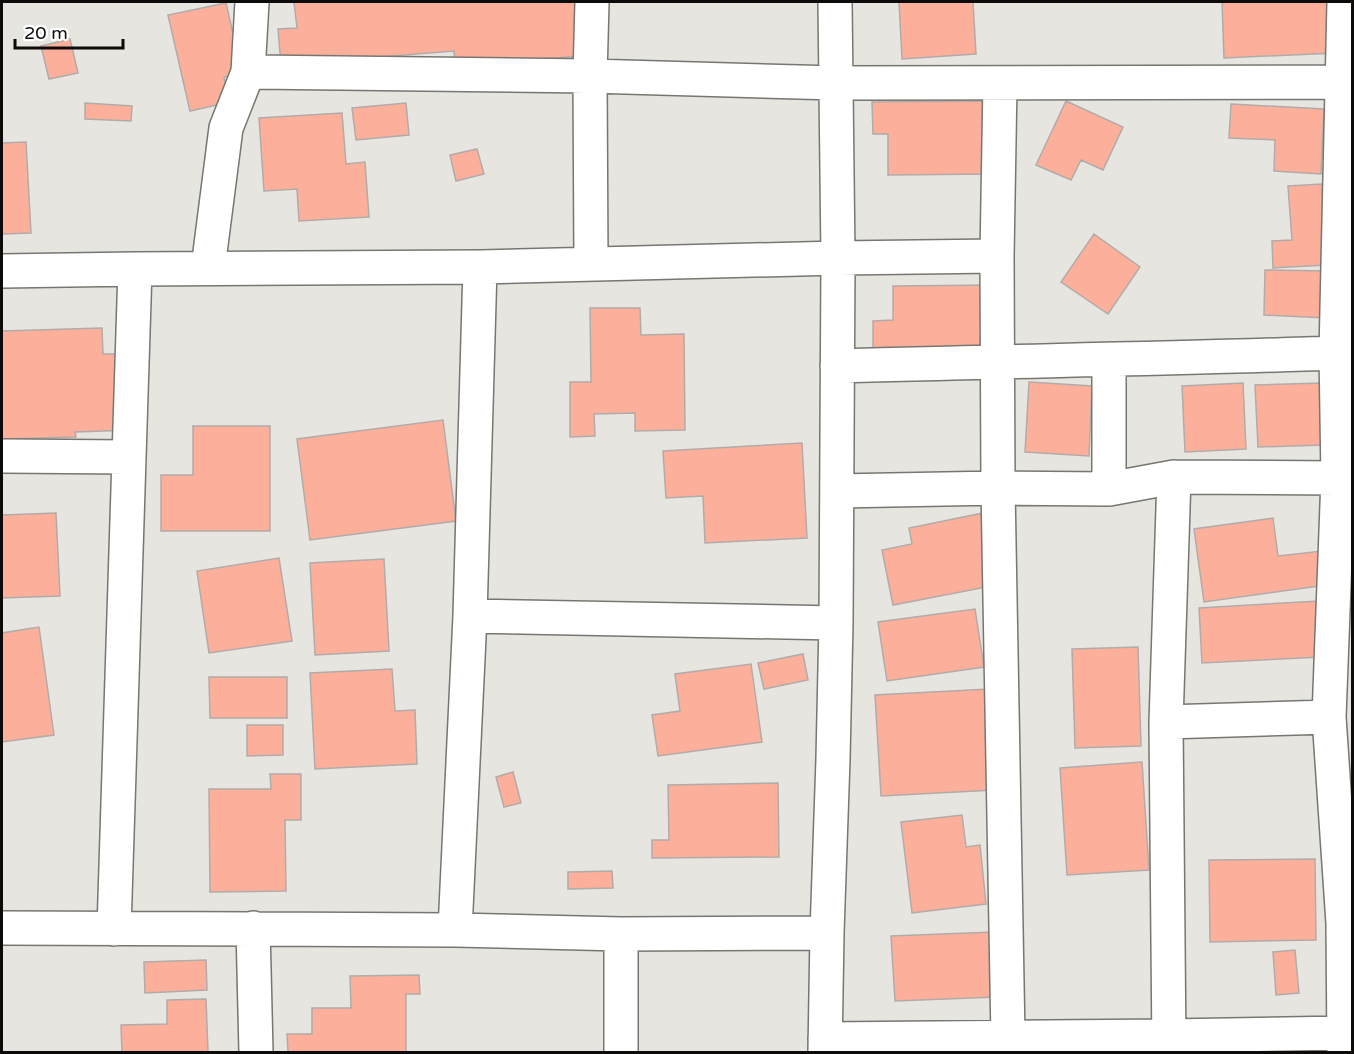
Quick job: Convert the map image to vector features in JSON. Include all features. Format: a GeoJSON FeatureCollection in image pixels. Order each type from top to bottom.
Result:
{"type":"FeatureCollection","features":[{"type":"Feature","properties":{"kind":"street"},"geometry":{"type":"LineString","coordinates":[[208,268],[226,128],[248,72],[252,2]]}},
{"type":"Feature","properties":{"kind":"street"},"geometry":{"type":"LineString","coordinates":[[591,263],[592,2]]}},
{"type":"Feature","properties":{"kind":"street"},"geometry":{"type":"LineString","coordinates":[[835,2],[838,258],[836,623],[825,1046],[962,1045],[1008,1038],[1169,1044],[1344,1043],[1348,923],[1329,717],[1343,459],[1336,353],[1345,256],[1344,2]]}},
{"type":"Feature","properties":{"kind":"street"},"geometry":{"type":"LineString","coordinates":[[248,72],[590,76],[836,83],[1344,82]]}},
{"type":"Feature","properties":{"kind":"street"},"geometry":{"type":"LineString","coordinates":[[1000,83],[997,255],[998,488],[1008,1038]]}},
{"type":"Feature","properties":{"kind":"street"},"geometry":{"type":"LineString","coordinates":[[2,271],[480,267],[997,255]]}},
{"type":"Feature","properties":{"kind":"street"},"geometry":{"type":"LineString","coordinates":[[455,930],[470,616],[480,267]]}},
{"type":"Feature","properties":{"kind":"street"},"geometry":{"type":"LineString","coordinates":[[114,929],[135,269]]}},
{"type":"Feature","properties":{"kind":"street"},"geometry":{"type":"LineString","coordinates":[[837,366],[1109,361],[1336,353]]}},
{"type":"Feature","properties":{"kind":"street"},"geometry":{"type":"LineString","coordinates":[[1109,361],[1109,489]]}},
{"type":"Feature","properties":{"kind":"street"},"geometry":{"type":"LineString","coordinates":[[2,456],[129,457]]}},
{"type":"Feature","properties":{"kind":"street"},"geometry":{"type":"LineString","coordinates":[[837,491],[998,488],[1109,489],[1174,477],[1343,459]]}},
{"type":"Feature","properties":{"kind":"street"},"geometry":{"type":"LineString","coordinates":[[1169,1044],[1166,722],[1174,477]]}},
{"type":"Feature","properties":{"kind":"street"},"geometry":{"type":"LineString","coordinates":[[470,616],[836,623]]}},
{"type":"Feature","properties":{"kind":"street"},"geometry":{"type":"LineString","coordinates":[[1166,722],[1329,717]]}},
{"type":"Feature","properties":{"kind":"street"},"geometry":{"type":"LineString","coordinates":[[2,928],[253,928],[621,934],[827,933]]}},
{"type":"Feature","properties":{"kind":"street"},"geometry":{"type":"LineString","coordinates":[[253,928],[255,1053]]}},
{"type":"Feature","properties":{"kind":"street"},"geometry":{"type":"LineString","coordinates":[[621,934],[621,1053]]}},
{"type":"Feature","properties":{"kind":"building"},"geometry":{"type":"Polygon","coordinates":[[[294,2],[588,2],[607,54],[455,66],[454,51],[281,65],[278,29],[297,28],[294,2]]]}},
{"type":"Feature","properties":{"kind":"building"},"geometry":{"type":"Polygon","coordinates":[[[899,2],[973,2],[976,54],[902,59],[899,2]]]}},
{"type":"Feature","properties":{"kind":"building"},"geometry":{"type":"Polygon","coordinates":[[[1222,2],[1334,2],[1336,53],[1224,58],[1222,2]]]}},
{"type":"Feature","properties":{"kind":"building"},"geometry":{"type":"Polygon","coordinates":[[[226,3],[242,73],[224,77],[230,102],[190,111],[168,15],[226,3]]]}},
{"type":"Feature","properties":{"kind":"building"},"geometry":{"type":"Polygon","coordinates":[[[70,39],[78,73],[49,79],[41,46],[70,39]]]}},
{"type":"Feature","properties":{"kind":"building"},"geometry":{"type":"Polygon","coordinates":[[[992,101],[993,174],[888,175],[888,134],[873,134],[872,102],[992,101]]]}},
{"type":"Feature","properties":{"kind":"building"},"geometry":{"type":"Polygon","coordinates":[[[1066,101],[1123,127],[1103,170],[1081,160],[1071,180],[1036,165],[1066,101]]]}},
{"type":"Feature","properties":{"kind":"building"},"geometry":{"type":"Polygon","coordinates":[[[85,103],[132,106],[131,121],[85,119],[85,103]]]}},
{"type":"Feature","properties":{"kind":"building"},"geometry":{"type":"Polygon","coordinates":[[[406,103],[409,135],[356,140],[352,108],[406,103]]]}},
{"type":"Feature","properties":{"kind":"building"},"geometry":{"type":"Polygon","coordinates":[[[1231,104],[1324,109],[1321,174],[1274,171],[1275,140],[1229,138],[1231,104]]]}},
{"type":"Feature","properties":{"kind":"building"},"geometry":{"type":"Polygon","coordinates":[[[342,113],[346,164],[365,162],[369,217],[299,221],[297,189],[264,191],[259,118],[342,113]]]}},
{"type":"Feature","properties":{"kind":"building"},"geometry":{"type":"Polygon","coordinates":[[[26,142],[31,233],[2,234],[2,143],[26,142]]]}},
{"type":"Feature","properties":{"kind":"building"},"geometry":{"type":"Polygon","coordinates":[[[477,149],[484,174],[456,181],[450,155],[477,149]]]}},
{"type":"Feature","properties":{"kind":"building"},"geometry":{"type":"Polygon","coordinates":[[[1322,184],[1326,265],[1273,268],[1272,241],[1292,240],[1288,186],[1322,184]]]}},
{"type":"Feature","properties":{"kind":"building"},"geometry":{"type":"Polygon","coordinates":[[[1094,234],[1140,267],[1108,314],[1061,282],[1094,234]]]}},
{"type":"Feature","properties":{"kind":"building"},"geometry":{"type":"Polygon","coordinates":[[[1265,270],[1326,271],[1325,318],[1264,315],[1265,270]]]}},
{"type":"Feature","properties":{"kind":"building"},"geometry":{"type":"Polygon","coordinates":[[[995,285],[996,353],[873,354],[873,321],[893,320],[893,286],[995,285]]]}},
{"type":"Feature","properties":{"kind":"building"},"geometry":{"type":"Polygon","coordinates":[[[590,308],[640,308],[641,335],[684,334],[685,430],[635,431],[635,413],[594,414],[595,436],[570,437],[570,382],[591,382],[590,308]]]}},
{"type":"Feature","properties":{"kind":"building"},"geometry":{"type":"Polygon","coordinates":[[[102,328],[103,354],[129,354],[132,430],[75,432],[76,437],[2,439],[2,331],[102,328]]]}},
{"type":"Feature","properties":{"kind":"building"},"geometry":{"type":"Polygon","coordinates":[[[1029,382],[1092,386],[1089,456],[1025,452],[1029,382]]]}},
{"type":"Feature","properties":{"kind":"building"},"geometry":{"type":"Polygon","coordinates":[[[1243,383],[1246,449],[1185,452],[1182,386],[1243,383]]]}},
{"type":"Feature","properties":{"kind":"building"},"geometry":{"type":"Polygon","coordinates":[[[1322,383],[1325,445],[1258,447],[1255,385],[1322,383]]]}},
{"type":"Feature","properties":{"kind":"building"},"geometry":{"type":"Polygon","coordinates":[[[443,420],[456,521],[310,540],[297,439],[443,420]]]}},
{"type":"Feature","properties":{"kind":"building"},"geometry":{"type":"Polygon","coordinates":[[[193,426],[270,426],[270,531],[161,531],[161,475],[193,475],[193,426]]]}},
{"type":"Feature","properties":{"kind":"building"},"geometry":{"type":"Polygon","coordinates":[[[802,443],[807,538],[705,543],[703,496],[666,498],[663,451],[802,443]]]}},
{"type":"Feature","properties":{"kind":"building"},"geometry":{"type":"Polygon","coordinates":[[[988,512],[1002,584],[893,605],[882,550],[912,544],[909,528],[988,512]]]}},
{"type":"Feature","properties":{"kind":"building"},"geometry":{"type":"Polygon","coordinates":[[[56,513],[60,596],[2,598],[2,515],[56,513]]]}},
{"type":"Feature","properties":{"kind":"building"},"geometry":{"type":"Polygon","coordinates":[[[1273,518],[1278,556],[1322,551],[1326,585],[1204,602],[1194,529],[1273,518]]]}},
{"type":"Feature","properties":{"kind":"building"},"geometry":{"type":"Polygon","coordinates":[[[279,558],[292,641],[209,653],[197,571],[279,558]]]}},
{"type":"Feature","properties":{"kind":"building"},"geometry":{"type":"Polygon","coordinates":[[[384,559],[389,651],[315,655],[310,563],[384,559]]]}},
{"type":"Feature","properties":{"kind":"building"},"geometry":{"type":"Polygon","coordinates":[[[1319,601],[1322,657],[1202,663],[1199,608],[1319,601]]]}},
{"type":"Feature","properties":{"kind":"building"},"geometry":{"type":"Polygon","coordinates":[[[975,609],[984,667],[887,681],[878,622],[975,609]]]}},
{"type":"Feature","properties":{"kind":"building"},"geometry":{"type":"Polygon","coordinates":[[[39,627],[54,735],[2,742],[2,633],[39,627]]]}},
{"type":"Feature","properties":{"kind":"building"},"geometry":{"type":"Polygon","coordinates":[[[1138,647],[1141,746],[1075,748],[1072,649],[1138,647]]]}},
{"type":"Feature","properties":{"kind":"building"},"geometry":{"type":"Polygon","coordinates":[[[803,654],[808,680],[764,689],[758,663],[803,654]]]}},
{"type":"Feature","properties":{"kind":"building"},"geometry":{"type":"Polygon","coordinates":[[[751,664],[762,742],[658,756],[652,715],[680,711],[675,674],[751,664]]]}},
{"type":"Feature","properties":{"kind":"building"},"geometry":{"type":"Polygon","coordinates":[[[392,669],[395,711],[415,710],[417,764],[315,769],[310,673],[392,669]]]}},
{"type":"Feature","properties":{"kind":"building"},"geometry":{"type":"Polygon","coordinates":[[[209,677],[287,677],[287,718],[210,718],[209,677]]]}},
{"type":"Feature","properties":{"kind":"building"},"geometry":{"type":"Polygon","coordinates":[[[989,689],[994,790],[881,796],[875,695],[989,689]]]}},
{"type":"Feature","properties":{"kind":"building"},"geometry":{"type":"Polygon","coordinates":[[[247,725],[283,725],[283,755],[247,756],[247,725]]]}},
{"type":"Feature","properties":{"kind":"building"},"geometry":{"type":"Polygon","coordinates":[[[1142,762],[1149,870],[1067,875],[1060,768],[1142,762]]]}},
{"type":"Feature","properties":{"kind":"building"},"geometry":{"type":"Polygon","coordinates":[[[513,772],[521,803],[504,807],[496,777],[513,772]]]}},
{"type":"Feature","properties":{"kind":"building"},"geometry":{"type":"Polygon","coordinates":[[[270,774],[301,774],[301,820],[285,820],[286,891],[210,892],[209,789],[271,789],[270,774]]]}},
{"type":"Feature","properties":{"kind":"building"},"geometry":{"type":"Polygon","coordinates":[[[778,783],[779,857],[652,858],[652,840],[669,840],[668,785],[778,783]]]}},
{"type":"Feature","properties":{"kind":"building"},"geometry":{"type":"Polygon","coordinates":[[[962,815],[966,847],[980,845],[986,904],[912,913],[901,822],[962,815]]]}},
{"type":"Feature","properties":{"kind":"building"},"geometry":{"type":"Polygon","coordinates":[[[1315,859],[1316,940],[1210,942],[1209,860],[1315,859]]]}},
{"type":"Feature","properties":{"kind":"building"},"geometry":{"type":"Polygon","coordinates":[[[612,871],[613,888],[568,889],[568,872],[612,871]]]}},
{"type":"Feature","properties":{"kind":"building"},"geometry":{"type":"Polygon","coordinates":[[[993,932],[997,997],[895,1001],[891,936],[993,932]]]}},
{"type":"Feature","properties":{"kind":"building"},"geometry":{"type":"Polygon","coordinates":[[[1295,950],[1299,993],[1276,995],[1273,952],[1295,950]]]}},
{"type":"Feature","properties":{"kind":"building"},"geometry":{"type":"Polygon","coordinates":[[[206,960],[207,990],[145,993],[144,962],[206,960]]]}},
{"type":"Feature","properties":{"kind":"building"},"geometry":{"type":"Polygon","coordinates":[[[419,975],[420,994],[406,994],[406,1052],[288,1052],[287,1034],[312,1034],[312,1008],[351,1008],[350,976],[419,975]]]}},
{"type":"Feature","properties":{"kind":"building"},"geometry":{"type":"Polygon","coordinates":[[[206,999],[208,1052],[122,1052],[121,1025],[167,1024],[167,1000],[206,999]]]}}]}
